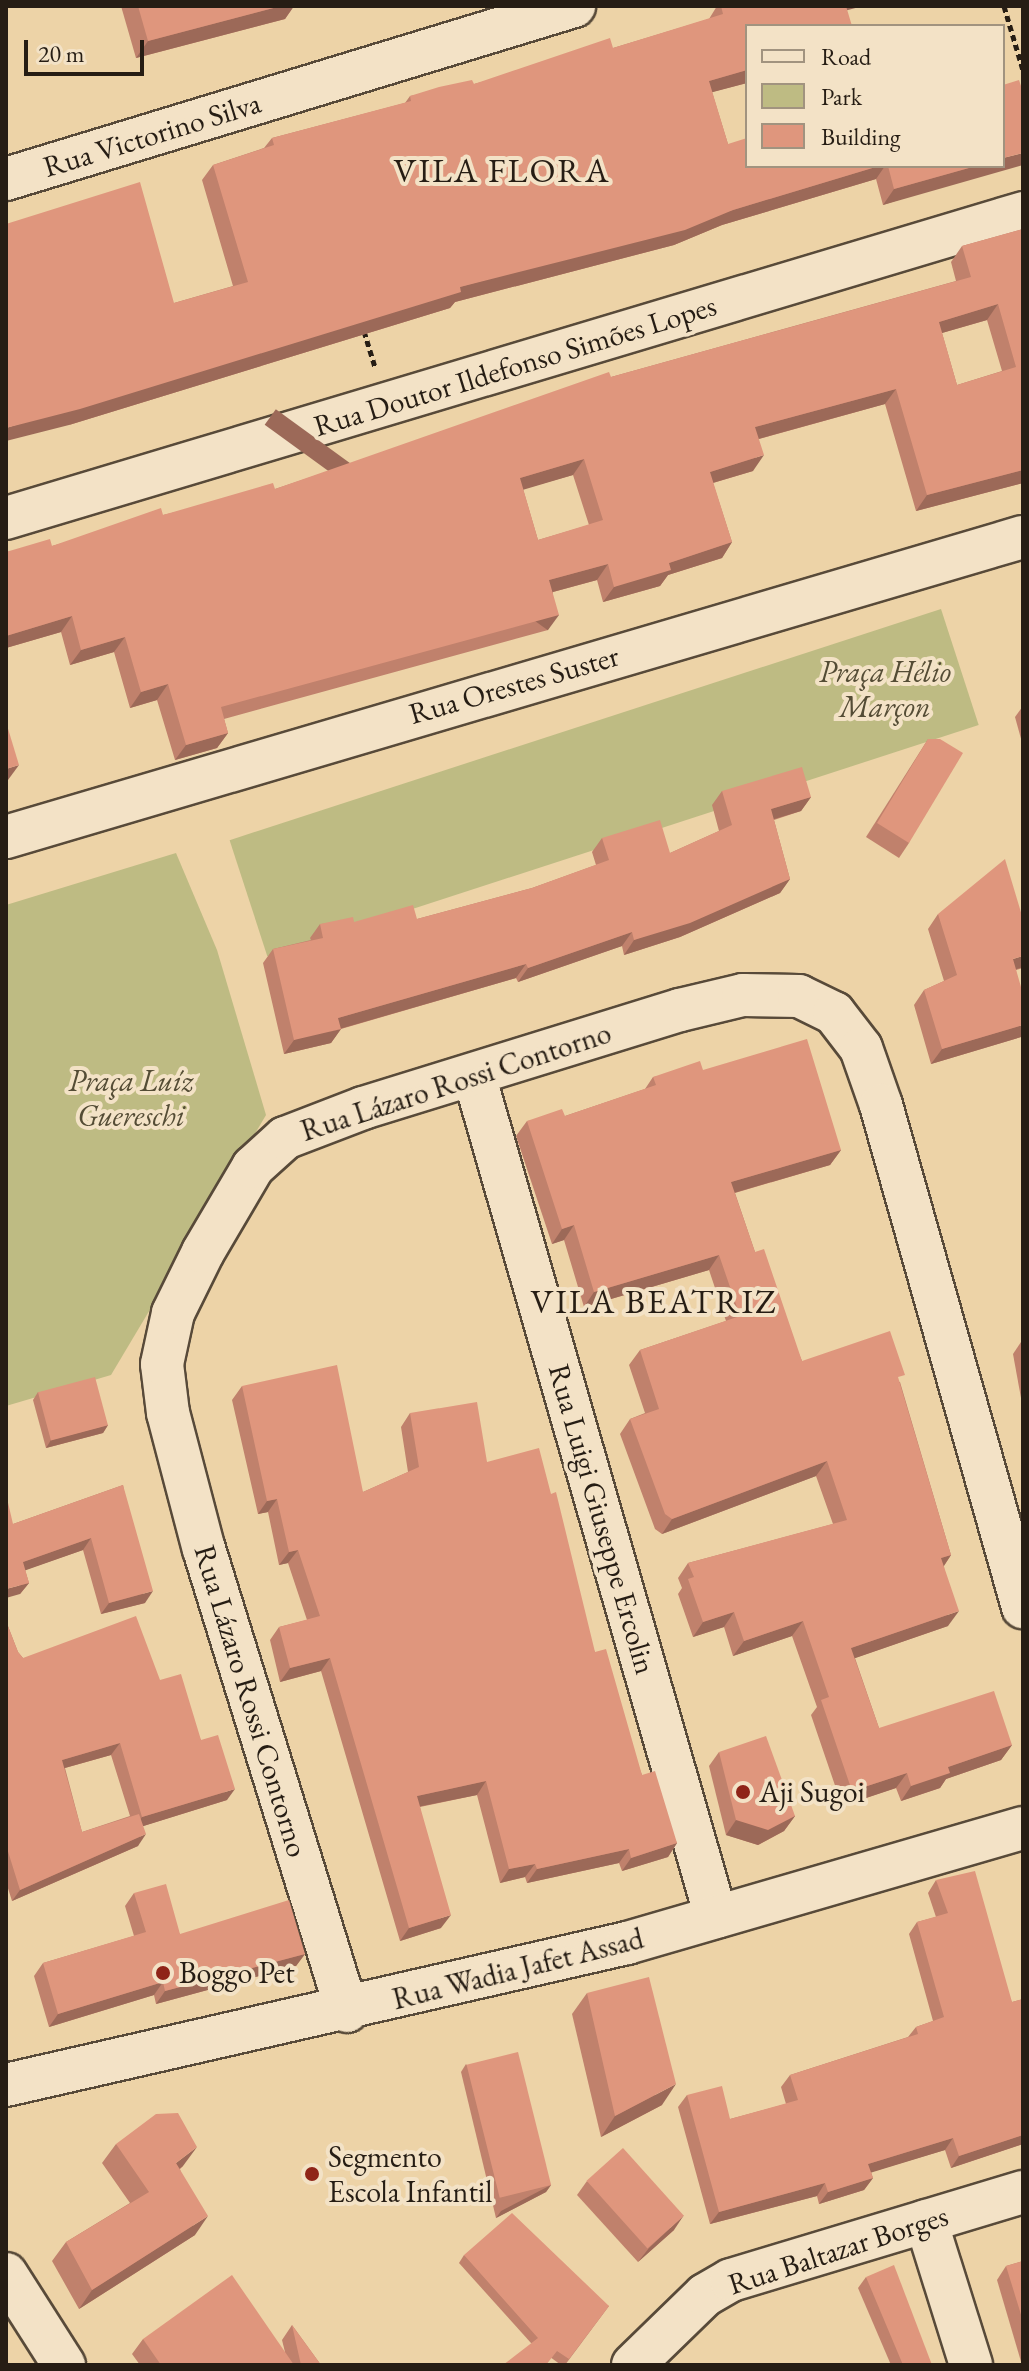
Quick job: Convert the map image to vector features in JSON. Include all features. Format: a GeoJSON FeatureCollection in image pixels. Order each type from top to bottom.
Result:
{"type":"FeatureCollection","features":[{"type":"Feature","properties":{"kind":"street","name":"Rua Victorino Silva"},"geometry":{"type":"LineString","coordinates":[[6,179],[574,6]]}},
{"type":"Feature","properties":{"kind":"street","name":"Rua Doutor Ildefonso Simões Lopes"},"geometry":{"type":"LineString","coordinates":[[6,518],[1023,213]]}},
{"type":"Feature","properties":{"kind":"street","name":"Rua Orestes Suster"},"geometry":{"type":"LineString","coordinates":[[6,837],[1023,537]]}},
{"type":"Feature","properties":{"kind":"street","name":"Rua Lázaro Rossi Contorno"},"geometry":{"type":"LineString","coordinates":[[347,2011],[197,1523],[168,1413],[162,1364],[165,1335],[209,1240],[265,1151],[303,1129],[743,995],[799,996],[834,1013],[861,1048],[881,1105],[1023,1607]]}},
{"type":"Feature","properties":{"kind":"street","name":"Rua Luigi Giuseppe Ercolin"},"geometry":{"type":"LineString","coordinates":[[474,1075],[716,1917]]}},
{"type":"Feature","properties":{"kind":"street","name":"Rua Wadia Jafet Assad"},"geometry":{"type":"LineString","coordinates":[[8,2076],[347,2011],[716,1917],[1023,1828]]}},
{"type":"Feature","properties":{"kind":"street","name":"Rua Baltazar Borges"},"geometry":{"type":"LineString","coordinates":[[633,2365],[705,2295],[731,2280],[1023,2192]]}},
{"type":"Feature","properties":{"kind":"street"},"geometry":{"type":"LineString","coordinates":[[926,2221],[971,2365]]}},
{"type":"Feature","properties":{"kind":"street"},"geometry":{"type":"LineString","coordinates":[[6,2274],[64,2365]]}},
{"type":"Feature","properties":{"kind":"path"},"geometry":{"type":"LineString","coordinates":[[1004,6],[1023,70]]}},
{"type":"Feature","properties":{"kind":"path"},"geometry":{"type":"LineString","coordinates":[[359,314],[386,403]]}},
{"type":"Feature","properties":{"kind":"green space","name":"Praça Hélio Marçon"},"geometry":{"type":"Polygon","coordinates":[[[941,609],[979,725],[267,956],[230,840],[941,609]]]}},
{"type":"Feature","properties":{"kind":"green space","name":"Praça Luíz Guereschi"},"geometry":{"type":"Polygon","coordinates":[[[176,853],[217,950],[266,1115],[111,1375],[6,1406],[6,905],[176,853]]]}},
{"type":"Feature","properties":{"kind":"building"},"geometry":{"type":"Polygon","coordinates":[[[138,6],[281,6],[148,41],[138,6]]]}},
{"type":"Feature","properties":{"kind":"building"},"geometry":{"type":"Polygon","coordinates":[[[721,6],[846,6],[851,24],[745,24],[745,71],[709,81],[728,144],[745,139],[745,168],[872,168],[733,210],[685,230],[460,287],[461,292],[80,409],[6,428],[6,224],[140,182],[174,303],[248,282],[213,165],[274,145],[272,138],[411,101],[410,96],[439,87],[472,80],[474,84],[610,38],[613,48],[723,14],[721,6]]]}},
{"type":"Feature","properties":{"kind":"building"},"geometry":{"type":"Polygon","coordinates":[[[1019,80],[1023,92],[1023,153],[1005,158],[1005,84],[1019,80]]]}},
{"type":"Feature","properties":{"kind":"building"},"geometry":{"type":"Polygon","coordinates":[[[889,168],[969,168],[894,189],[889,168]]]}},
{"type":"Feature","properties":{"kind":"building"},"geometry":{"type":"Polygon","coordinates":[[[1023,229],[1023,470],[927,495],[896,389],[755,427],[764,455],[710,472],[732,542],[669,563],[671,570],[614,587],[608,564],[549,580],[559,615],[221,707],[228,733],[186,745],[168,684],[141,692],[125,637],[81,650],[72,616],[6,636],[6,552],[50,539],[52,546],[161,508],[163,515],[273,483],[275,489],[609,372],[611,377],[971,277],[962,246],[1023,229]],[[998,304],[939,322],[957,385],[1016,367],[998,304]],[[584,459],[520,478],[538,540],[603,520],[584,459]]]}},
{"type":"Feature","properties":{"kind":"building"},"geometry":{"type":"Polygon","coordinates":[[[6,722],[19,765],[6,769],[6,722]]]}},
{"type":"Feature","properties":{"kind":"building"},"geometry":{"type":"Polygon","coordinates":[[[928,739],[940,739],[963,753],[909,843],[877,823],[928,739]]]}},
{"type":"Feature","properties":{"kind":"building"},"geometry":{"type":"Polygon","coordinates":[[[802,767],[811,797],[771,809],[790,879],[690,923],[634,940],[632,932],[528,968],[526,964],[338,1018],[341,1029],[294,1040],[273,949],[323,938],[320,924],[353,917],[354,922],[413,905],[417,919],[532,888],[609,860],[602,838],[660,820],[670,853],[732,825],[722,791],[802,767]]]}},
{"type":"Feature","properties":{"kind":"building"},"geometry":{"type":"Polygon","coordinates":[[[1005,859],[1023,919],[1023,956],[1013,959],[1023,994],[1023,1025],[942,1049],[924,990],[957,975],[938,914],[1005,859]]]}},
{"type":"Feature","properties":{"kind":"building"},"geometry":{"type":"Polygon","coordinates":[[[807,1039],[841,1150],[731,1182],[755,1252],[764,1249],[802,1361],[890,1331],[905,1375],[898,1377],[951,1555],[941,1558],[959,1611],[851,1648],[879,1728],[994,1691],[1012,1745],[948,1767],[950,1773],[911,1786],[907,1773],[852,1791],[821,1700],[829,1697],[803,1621],[744,1641],[734,1612],[703,1622],[688,1579],[694,1577],[688,1563],[847,1520],[827,1461],[672,1519],[665,1514],[630,1419],[659,1409],[640,1350],[740,1316],[719,1255],[594,1292],[574,1225],[562,1229],[527,1121],[562,1109],[565,1116],[656,1085],[653,1077],[700,1061],[703,1070],[807,1039]]]}},
{"type":"Feature","properties":{"kind":"building"},"geometry":{"type":"Polygon","coordinates":[[[337,1365],[363,1492],[419,1467],[410,1413],[477,1402],[487,1462],[539,1448],[551,1494],[556,1492],[595,1652],[606,1649],[642,1775],[655,1771],[677,1843],[631,1858],[629,1849],[537,1869],[535,1864],[509,1869],[486,1781],[417,1796],[451,1915],[409,1928],[330,1658],[290,1668],[279,1627],[320,1616],[298,1550],[289,1552],[277,1499],[267,1501],[242,1386],[337,1365]]]}},
{"type":"Feature","properties":{"kind":"building"},"geometry":{"type":"Polygon","coordinates":[[[95,1377],[108,1425],[51,1441],[38,1392],[95,1377]]]}},
{"type":"Feature","properties":{"kind":"building"},"geometry":{"type":"Polygon","coordinates":[[[123,1485],[153,1591],[109,1603],[91,1538],[23,1562],[29,1583],[6,1589],[6,1494],[13,1524],[123,1485]]]}},
{"type":"Feature","properties":{"kind":"building"},"geometry":{"type":"Polygon","coordinates":[[[136,1616],[160,1680],[181,1674],[201,1740],[218,1735],[235,1789],[142,1817],[120,1743],[62,1760],[82,1832],[139,1814],[146,1834],[20,1890],[6,1845],[6,1621],[23,1658],[136,1616]]]}},
{"type":"Feature","properties":{"kind":"building","name":"Aji Sugoi"},"geometry":{"type":"Polygon","coordinates":[[[766,1736],[795,1816],[768,1830],[736,1820],[719,1752],[766,1736]]]}},
{"type":"Feature","properties":{"kind":"building"},"geometry":{"type":"Polygon","coordinates":[[[975,1871],[1012,2002],[1023,1999],[1023,2135],[959,2156],[953,2138],[868,2164],[873,2178],[828,2192],[825,2183],[719,2212],[687,2095],[722,2086],[730,2119],[798,2100],[790,2075],[918,2034],[916,2027],[944,2017],[917,1922],[948,1913],[936,1880],[975,1871]]]}},
{"type":"Feature","properties":{"kind":"building"},"geometry":{"type":"Polygon","coordinates":[[[166,1884],[180,1934],[289,1900],[305,1954],[165,1991],[163,1982],[58,2014],[43,1963],[146,1932],[134,1893],[166,1884]]]}},
{"type":"Feature","properties":{"kind":"building"},"geometry":{"type":"Polygon","coordinates":[[[649,1977],[676,2084],[615,2116],[587,1993],[649,1977]]]}},
{"type":"Feature","properties":{"kind":"building"},"geometry":{"type":"Polygon","coordinates":[[[518,2052],[551,2185],[500,2198],[467,2065],[518,2052]]]}},
{"type":"Feature","properties":{"kind":"building"},"geometry":{"type":"Polygon","coordinates":[[[178,2113],[197,2147],[176,2163],[208,2216],[92,2290],[66,2242],[149,2192],[116,2144],[156,2114],[178,2113]]]}},
{"type":"Feature","properties":{"kind":"building"},"geometry":{"type":"Polygon","coordinates":[[[623,2148],[684,2216],[647,2248],[587,2181],[623,2148]]]}},
{"type":"Feature","properties":{"kind":"building"},"geometry":{"type":"Polygon","coordinates":[[[512,2213],[609,2306],[569,2359],[557,2351],[546,2365],[503,2365],[538,2338],[464,2255],[512,2213]]]}},
{"type":"Feature","properties":{"kind":"building"},"geometry":{"type":"Polygon","coordinates":[[[1023,2261],[1023,2321],[1006,2266],[1023,2261]]]}},
{"type":"Feature","properties":{"kind":"building"},"geometry":{"type":"Polygon","coordinates":[[[894,2265],[932,2365],[903,2365],[866,2277],[894,2265]]]}},
{"type":"Feature","properties":{"kind":"building"},"geometry":{"type":"Polygon","coordinates":[[[232,2275],[294,2365],[161,2365],[143,2339],[232,2275]]]}},
{"type":"Feature","properties":{"kind":"building"},"geometry":{"type":"Polygon","coordinates":[[[292,2325],[321,2365],[301,2365],[292,2325]]]}},
{"type":"Feature","properties":{"kind":"place","name":"Aji Sugoi"},"geometry":{"type":"Point","coordinates":[743,1792]}},
{"type":"Feature","properties":{"kind":"place","name":"Boggo Pet"},"geometry":{"type":"Point","coordinates":[163,1973]}},
{"type":"Feature","properties":{"kind":"place","name":"Segmento Escola Infantil"},"geometry":{"type":"Point","coordinates":[312,2174]}},
{"type":"Feature","properties":{"kind":"district","name":"VILA FLORA"},"geometry":{"type":"Point","coordinates":[502,171]}},
{"type":"Feature","properties":{"kind":"district","name":"VILA BEATRIZ"},"geometry":{"type":"Point","coordinates":[654,1302]}}]}
